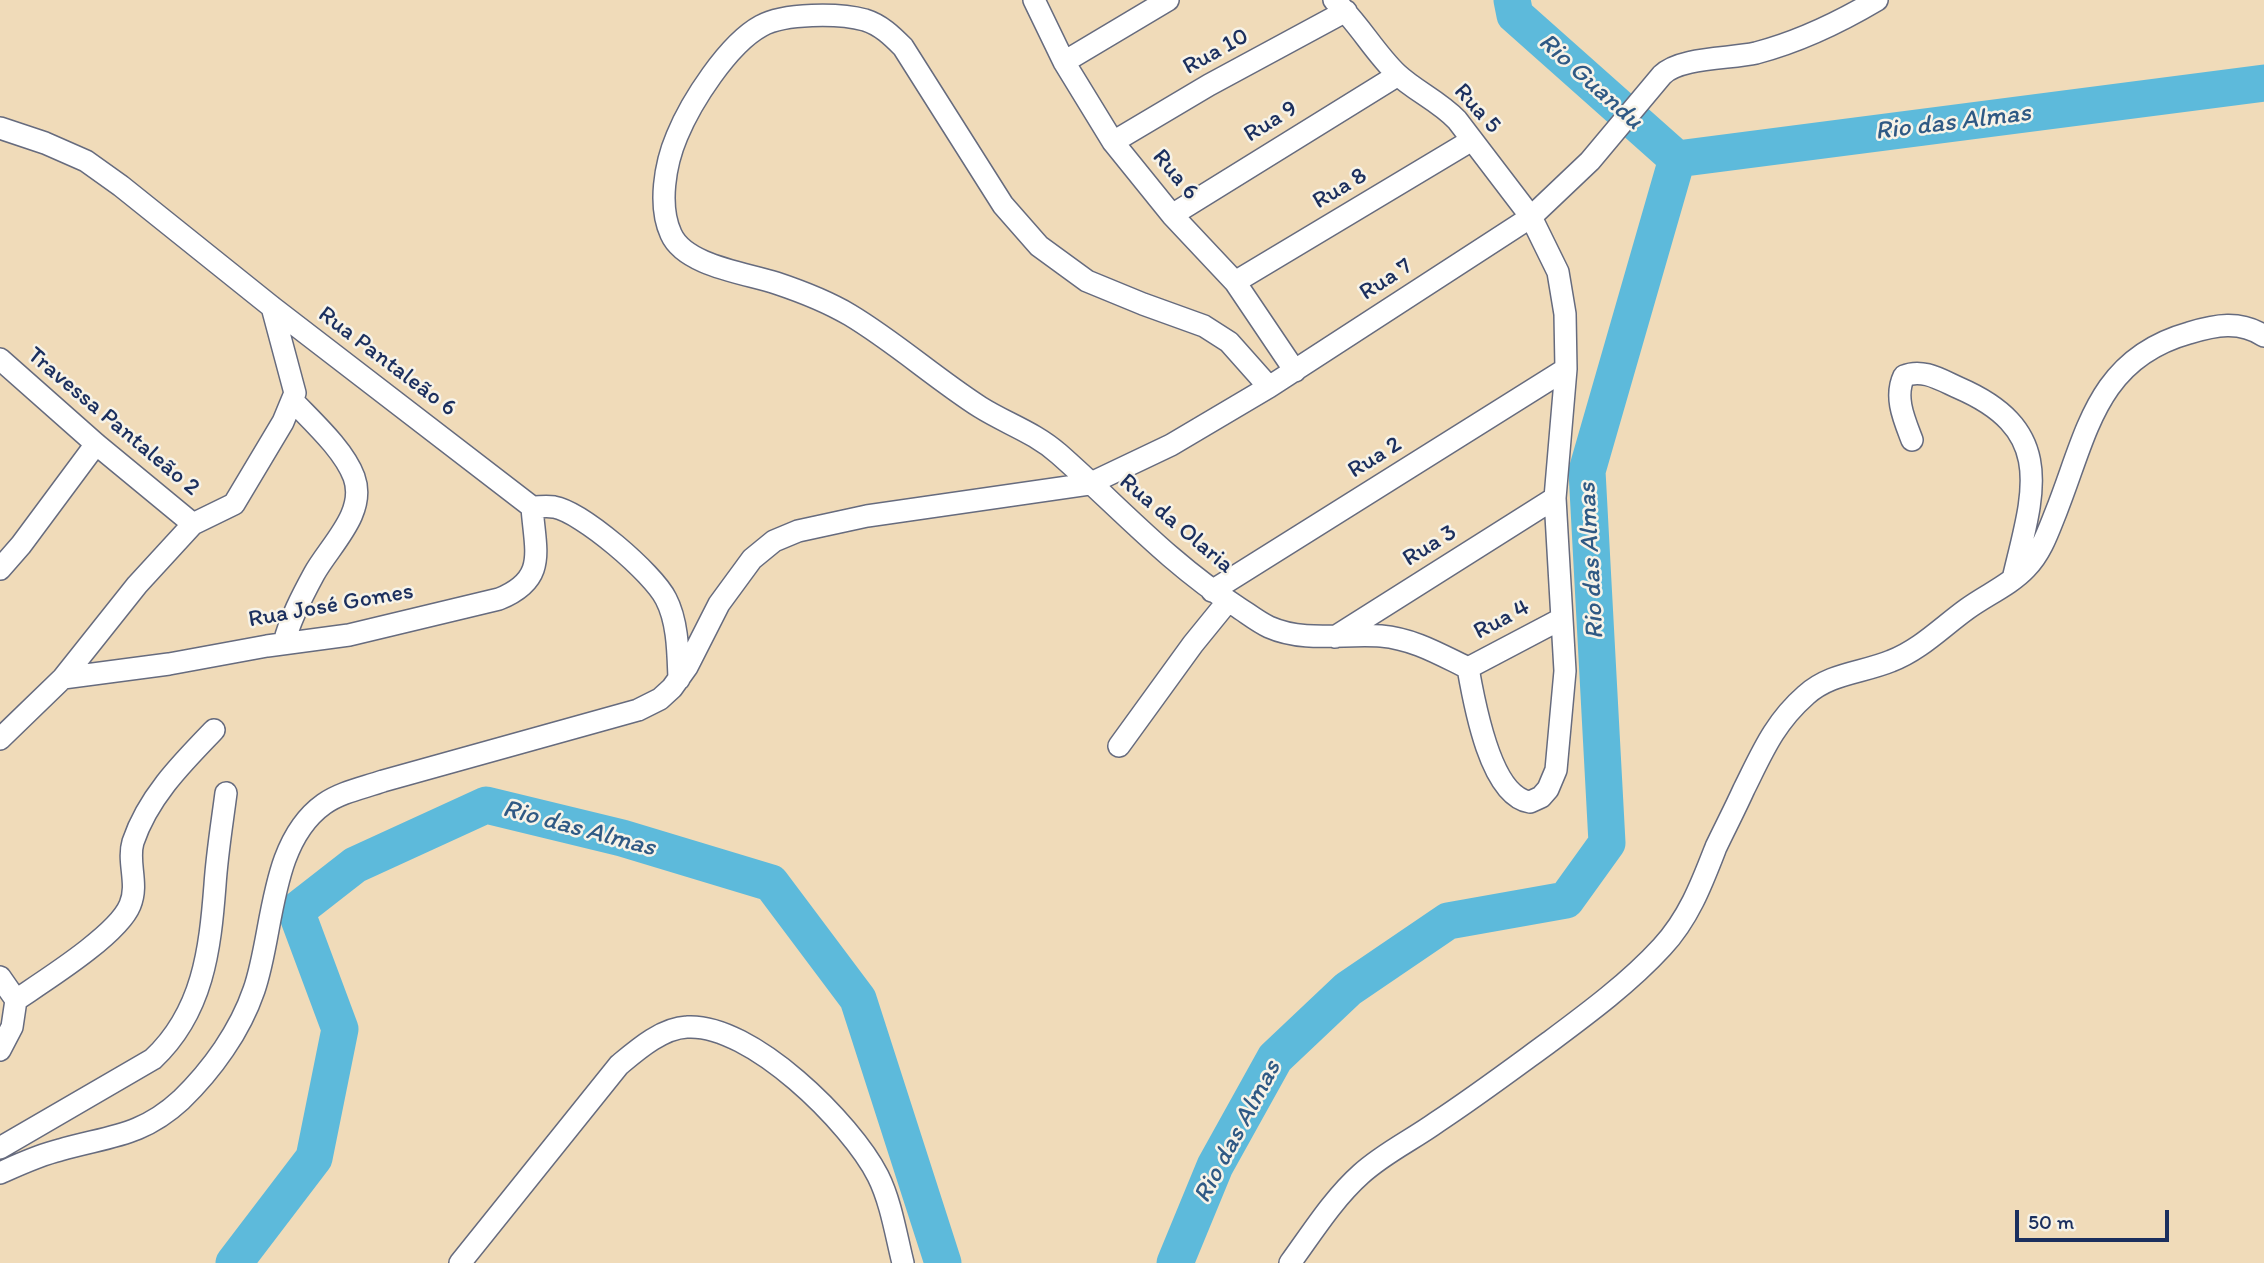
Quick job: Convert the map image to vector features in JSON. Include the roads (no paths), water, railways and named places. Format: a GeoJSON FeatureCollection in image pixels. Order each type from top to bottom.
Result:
{"type":"FeatureCollection","features":[{"type":"Feature","properties":{"kind":"street","name":"Rua 6"},"geometry":{"type":"LineString","coordinates":[[1034,0],[1064,62],[1113,142],[1172,215],[1235,282],[1295,371]]}},
{"type":"Feature","properties":{"kind":"street","name":"Rua 7"},"geometry":{"type":"LineString","coordinates":[[0,1172],[51,1152],[138,1130],[179,1102],[195,1085],[225,1048],[248,1006],[255,989],[274,899],[286,859],[300,830],[323,805],[347,793],[383,781],[638,710],[660,699],[679,679],[719,604],[752,559],[774,541],[797,531],[867,516],[1089,484],[1171,445],[1295,371],[1531,217],[1590,162],[1662,75],[1674,66],[1756,52],[1820,30],[1858,6],[1877,0]]}},
{"type":"Feature","properties":{"kind":"street"},"geometry":{"type":"LineString","coordinates":[[1064,62],[1155,4]]}},
{"type":"Feature","properties":{"kind":"street","name":"Rua 5"},"geometry":{"type":"LineString","coordinates":[[1340,5],[1398,75],[1445,107],[1457,120],[1531,217],[1558,272],[1565,314],[1566,369],[1555,498],[1565,671],[1556,770],[1548,789],[1541,797],[1530,802],[1522,801],[1511,793],[1485,744],[1468,668]]}},
{"type":"Feature","properties":{"kind":"street","name":"Rua 10"},"geometry":{"type":"LineString","coordinates":[[1113,142],[1340,5]]}},
{"type":"Feature","properties":{"kind":"street"},"geometry":{"type":"LineString","coordinates":[[867,10],[880,27],[903,47],[1003,205],[1039,246],[1087,281],[1204,326],[1237,349],[1269,387]]}},
{"type":"Feature","properties":{"kind":"street","name":"Rua da Olaria"},"geometry":{"type":"LineString","coordinates":[[867,10],[786,18],[764,24],[733,50],[686,116],[675,139],[664,211],[671,236],[703,262],[779,284],[847,313],[980,408],[1034,434],[1220,596],[1270,628],[1333,638],[1380,636],[1414,642],[1468,668]]}},
{"type":"Feature","properties":{"kind":"street","name":"Rua 9"},"geometry":{"type":"LineString","coordinates":[[1172,215],[1398,75]]}},
{"type":"Feature","properties":{"kind":"street","name":"Rua Pantaleão 6"},"geometry":{"type":"LineString","coordinates":[[0,128],[45,143],[86,161],[532,508]]}},
{"type":"Feature","properties":{"kind":"street","name":"Rua 8"},"geometry":{"type":"LineString","coordinates":[[1235,282],[1472,140]]}},
{"type":"Feature","properties":{"kind":"street"},"geometry":{"type":"LineString","coordinates":[[0,739],[63,678],[137,585],[193,524],[234,503],[293,401],[294,384],[272,307]]}},
{"type":"Feature","properties":{"kind":"street"},"geometry":{"type":"LineString","coordinates":[[1290,1263],[1334,1202],[1359,1175],[1384,1155],[1418,1136],[1471,1099],[1560,1034],[1602,1002],[1662,947],[1691,908],[1720,839],[1770,735],[1791,709],[1820,684],[1895,660],[1918,647],[1966,610],[2013,579],[2034,558],[2048,534],[2091,418],[2113,379],[2155,345],[2195,331],[2222,324],[2241,326],[2264,336]]}},
{"type":"Feature","properties":{"kind":"street","name":"Travessa Pantaleão 2"},"geometry":{"type":"LineString","coordinates":[[0,359],[96,444],[193,524]]}},
{"type":"Feature","properties":{"kind":"street","name":"Rua 2"},"geometry":{"type":"LineString","coordinates":[[1119,746],[1193,644],[1220,596],[1566,369]]}},
{"type":"Feature","properties":{"kind":"street"},"geometry":{"type":"LineString","coordinates":[[1912,440],[1902,413],[1899,386],[1904,376],[1913,372],[1929,374],[1968,392],[1997,408],[2016,427],[2025,440],[2032,476],[2023,537],[2013,579]]}},
{"type":"Feature","properties":{"kind":"street"},"geometry":{"type":"LineString","coordinates":[[285,643],[288,627],[315,572],[350,519],[356,485],[353,474],[340,454],[293,401]]}},
{"type":"Feature","properties":{"kind":"street"},"geometry":{"type":"LineString","coordinates":[[0,569],[22,545],[96,444]]}},
{"type":"Feature","properties":{"kind":"street","name":"Rua 3"},"geometry":{"type":"LineString","coordinates":[[1333,638],[1555,498]]}},
{"type":"Feature","properties":{"kind":"street"},"geometry":{"type":"LineString","coordinates":[[532,508],[553,506],[586,522],[655,582],[670,607],[677,646],[679,679]]}},
{"type":"Feature","properties":{"kind":"street","name":"Rua José Gomes"},"geometry":{"type":"LineString","coordinates":[[63,678],[349,635],[499,599],[514,593],[532,577],[536,562],[532,508]]}},
{"type":"Feature","properties":{"kind":"street","name":"Rua 4"},"geometry":{"type":"LineString","coordinates":[[1468,668],[1561,619]]}},
{"type":"Feature","properties":{"kind":"street"},"geometry":{"type":"LineString","coordinates":[[16,1000],[73,961],[122,918],[130,906],[135,889],[132,844],[151,804],[177,768],[214,730]]}},
{"type":"Feature","properties":{"kind":"street"},"geometry":{"type":"LineString","coordinates":[[0,1148],[153,1059],[180,1027],[191,1009],[204,975],[214,915],[226,793]]}},
{"type":"Feature","properties":{"kind":"street"},"geometry":{"type":"LineString","coordinates":[[0,977],[16,1000],[12,1027],[0,1050]]}},
{"type":"Feature","properties":{"kind":"street"},"geometry":{"type":"LineString","coordinates":[[460,1263],[619,1065],[648,1041],[686,1027],[718,1030],[755,1048],[789,1074],[839,1123],[864,1152],[880,1178],[903,1263]]}},
{"type":"Feature","properties":{"kind":"waterway","name":"Rio Guandu"},"geometry":{"type":"LineString","coordinates":[[1512,0],[1515,15],[1677,159]]}},
{"type":"Feature","properties":{"kind":"waterway","name":"Rio das Almas"},"geometry":{"type":"LineString","coordinates":[[1175,1263],[1215,1166],[1275,1058],[1348,989],[1448,921],[1566,900],[1607,843],[1587,471],[1677,159],[2264,83]]}},
{"type":"Feature","properties":{"kind":"waterway","name":"Rio das Almas"},"geometry":{"type":"LineString","coordinates":[[234,1263],[314,1158],[340,1029],[296,911],[355,865],[486,805],[622,838],[771,883],[858,999],[943,1263]]}}]}
